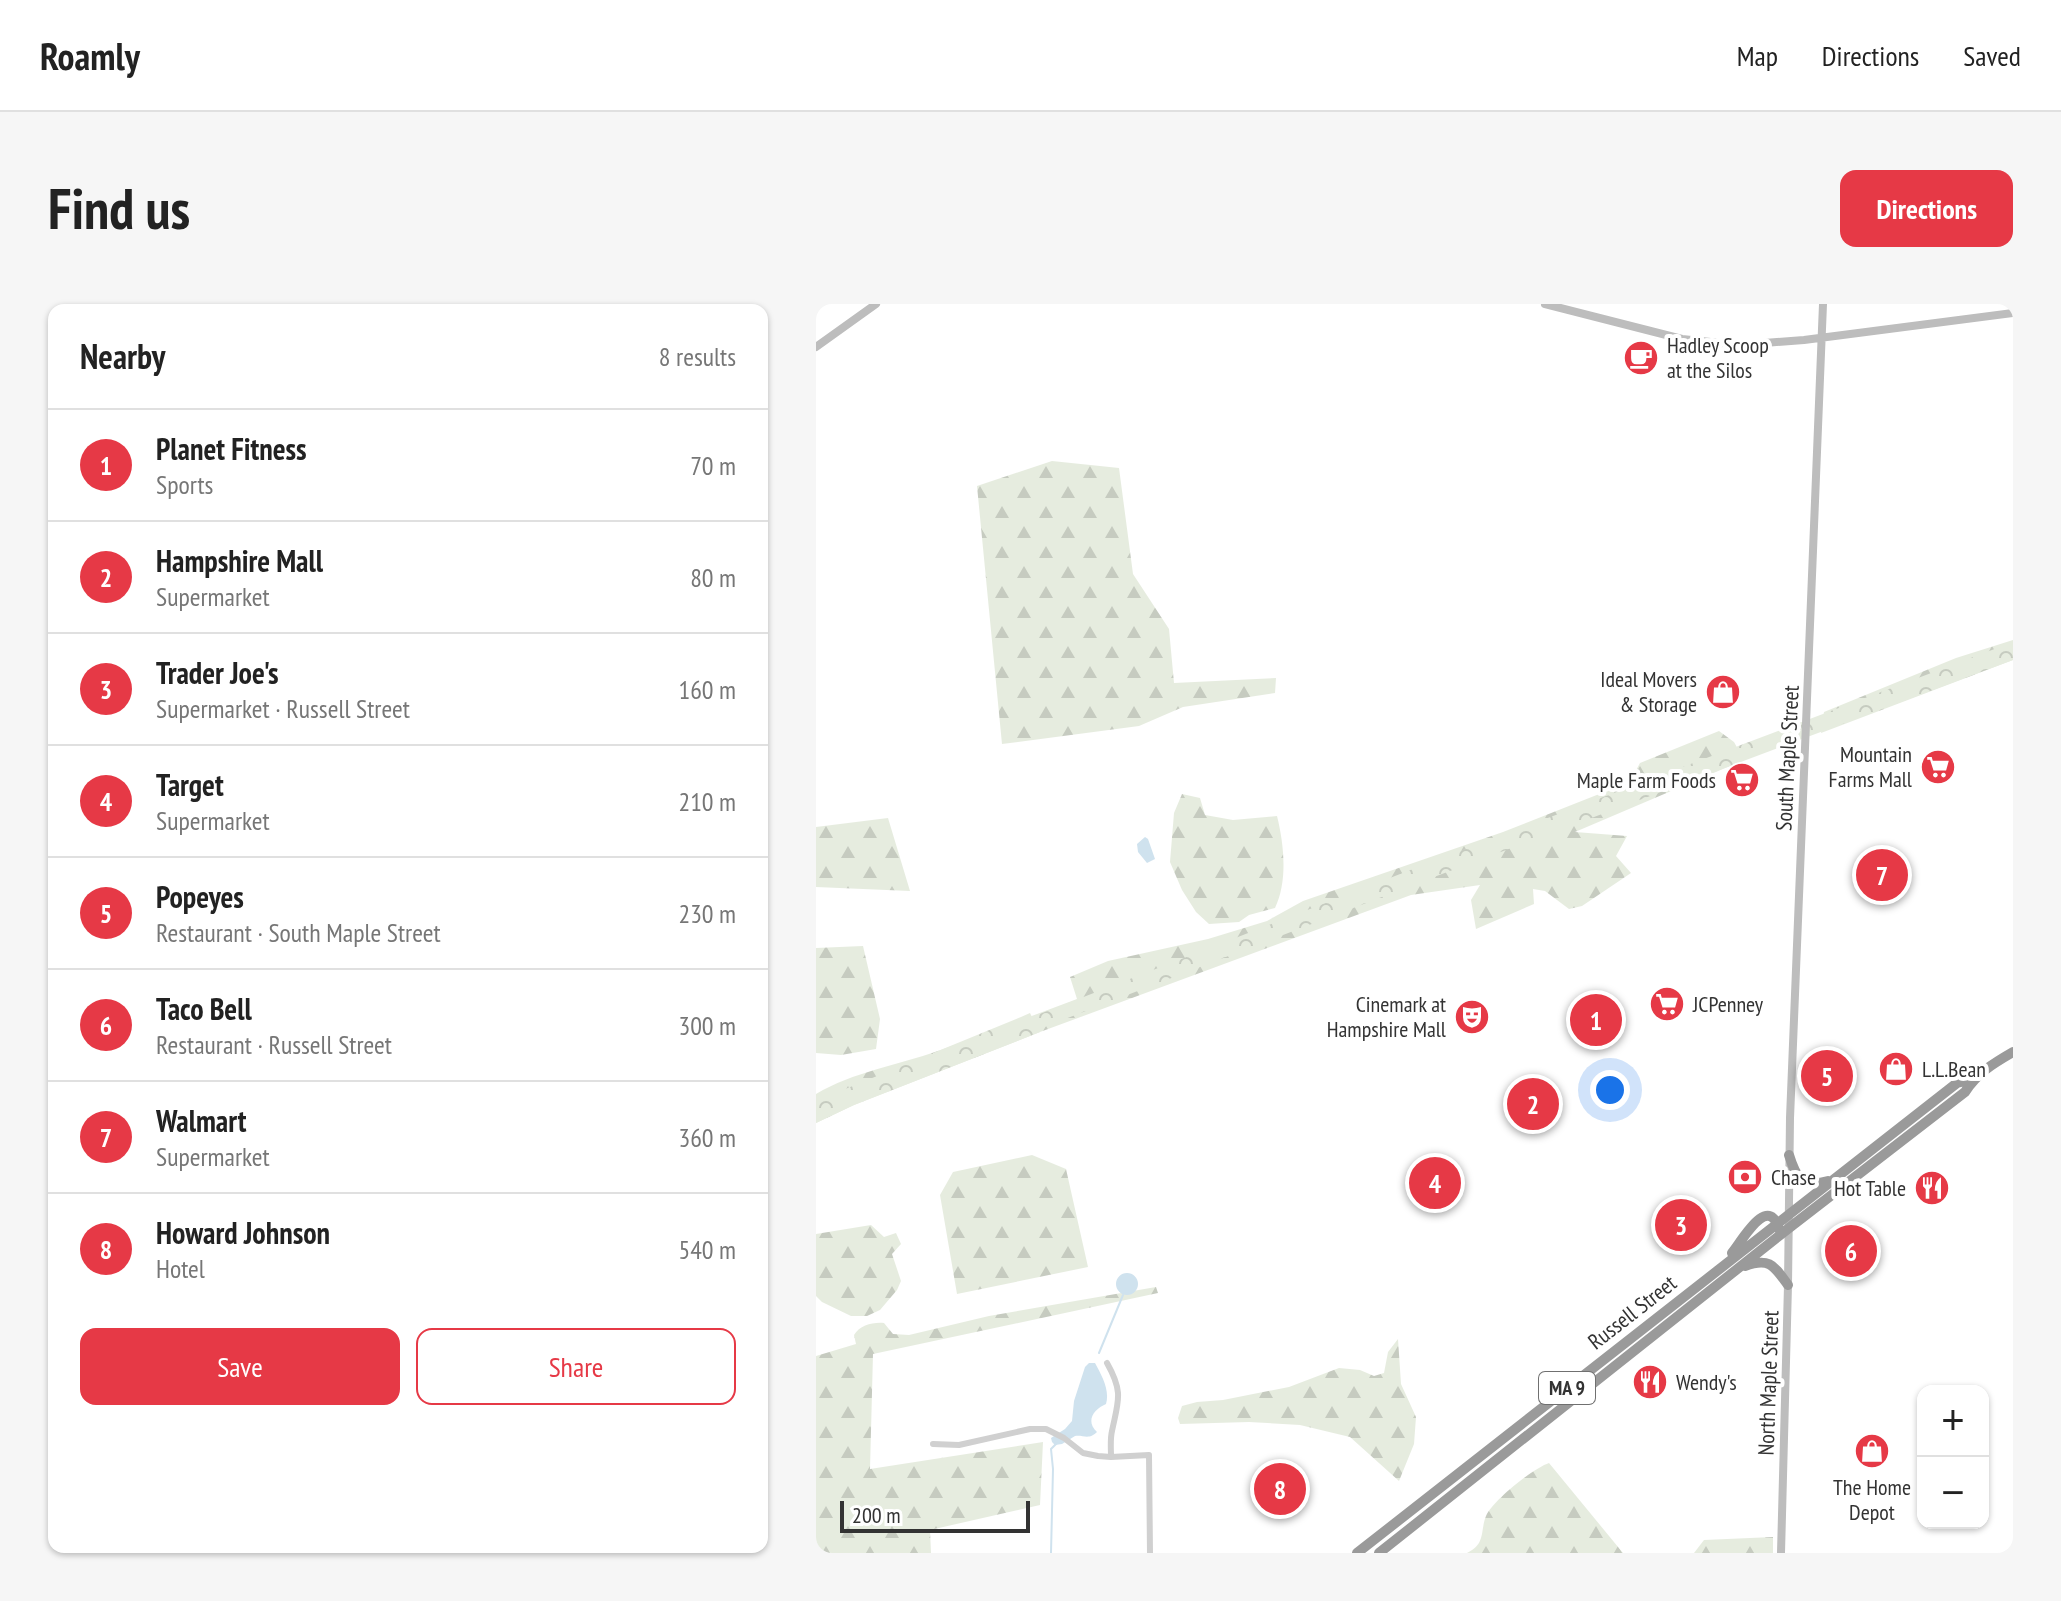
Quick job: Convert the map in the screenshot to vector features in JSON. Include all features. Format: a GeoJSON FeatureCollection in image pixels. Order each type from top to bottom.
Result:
{"type":"FeatureCollection","features":[{"type":"Feature","properties":{"kind":"highway","name":"Russell Street"},"geometry":{"type":"LineString","coordinates":[[1379,1553],[1779,1235],[1965,1092],[1973,1079],[2013,1052]]}},
{"type":"Feature","properties":{"kind":"highway","name":"Russell Street"},"geometry":{"type":"LineString","coordinates":[[1357,1553],[1957,1083],[1973,1079]]}},
{"type":"Feature","properties":{"kind":"highway"},"geometry":{"type":"LineString","coordinates":[[1789,1155],[1793,1169],[1803,1181],[1815,1185],[1830,1181]]}},
{"type":"Feature","properties":{"kind":"highway"},"geometry":{"type":"LineString","coordinates":[[1777,1223],[1779,1235]]}},
{"type":"Feature","properties":{"kind":"highway"},"geometry":{"type":"LineString","coordinates":[[1735,1270],[1764,1262],[1774,1267],[1788,1285]]}},
{"type":"Feature","properties":{"kind":"main road"},"geometry":{"type":"LineString","coordinates":[[816,347],[876,304]]}},
{"type":"Feature","properties":{"kind":"main road"},"geometry":{"type":"LineString","coordinates":[[1545,304],[1682,339],[1739,345],[2013,313]]}},
{"type":"Feature","properties":{"kind":"main road","name":"South Maple Street"},"geometry":{"type":"LineString","coordinates":[[1789,1214],[1823,304]]}},
{"type":"Feature","properties":{"kind":"main road","name":"North Maple Street"},"geometry":{"type":"LineString","coordinates":[[1781,1553],[1789,1214]]}},
{"type":"Feature","properties":{"kind":"street"},"geometry":{"type":"LineString","coordinates":[[1107,1363],[1115,1378],[1119,1402],[1112,1431],[1111,1457]]}},
{"type":"Feature","properties":{"kind":"street"},"geometry":{"type":"LineString","coordinates":[[933,1444],[959,1445],[1030,1429],[1046,1429],[1089,1455],[1149,1455],[1150,1553]]}},
{"type":"Feature","properties":{"kind":"green space"},"geometry":{"type":"Polygon","coordinates":[[[1052,461],[1119,468],[1133,574],[1169,629],[1174,683],[1276,678],[1275,693],[1183,707],[1139,726],[1002,744],[977,486],[1052,461]]]}},
{"type":"Feature","properties":{"kind":"green space"},"geometry":{"type":"Polygon","coordinates":[[[2013,640],[2013,660],[1821,733],[1824,712],[1956,658],[2013,640]]]}},
{"type":"Feature","properties":{"kind":"green space"},"geometry":{"type":"Polygon","coordinates":[[[2013,642],[2013,660],[1039,1029],[1040,1032],[816,1123],[816,1101],[1030,1013],[1032,1017],[2013,642]]]}},
{"type":"Feature","properties":{"kind":"green space"},"geometry":{"type":"Polygon","coordinates":[[[1719,731],[1734,742],[1744,760],[1575,832],[1627,836],[1616,856],[1631,873],[1582,906],[1569,909],[1545,891],[1533,889],[1534,904],[1476,929],[1471,900],[1480,885],[1411,895],[1040,1032],[816,1123],[816,1094],[845,1080],[938,1051],[1077,999],[1070,977],[1108,961],[1208,939],[1267,921],[1303,901],[1503,832],[1622,785],[1640,763],[1719,731]]]}},
{"type":"Feature","properties":{"kind":"green space"},"geometry":{"type":"Polygon","coordinates":[[[1182,794],[1200,798],[1205,815],[1233,820],[1277,816],[1284,862],[1282,886],[1275,908],[1249,915],[1239,922],[1209,924],[1196,912],[1170,862],[1174,813],[1182,794]]]}},
{"type":"Feature","properties":{"kind":"green space"},"geometry":{"type":"Polygon","coordinates":[[[888,818],[910,891],[816,887],[816,827],[888,818]]]}},
{"type":"Feature","properties":{"kind":"green space"},"geometry":{"type":"Polygon","coordinates":[[[863,946],[880,1019],[876,1049],[841,1055],[816,1053],[816,948],[863,946]]]}},
{"type":"Feature","properties":{"kind":"green space"},"geometry":{"type":"Polygon","coordinates":[[[1032,1155],[1066,1169],[1088,1267],[957,1294],[940,1195],[953,1172],[1032,1155]]]}},
{"type":"Feature","properties":{"kind":"green space"},"geometry":{"type":"Polygon","coordinates":[[[871,1225],[884,1237],[896,1233],[901,1244],[892,1254],[901,1281],[880,1310],[867,1316],[851,1316],[816,1296],[816,1234],[871,1225]]]}},
{"type":"Feature","properties":{"kind":"green space"},"geometry":{"type":"Polygon","coordinates":[[[1156,1287],[1158,1293],[873,1354],[870,1469],[1043,1442],[1040,1505],[930,1530],[931,1553],[816,1553],[816,1356],[856,1344],[854,1335],[871,1324],[884,1323],[893,1334],[909,1335],[989,1316],[1156,1287]]]}},
{"type":"Feature","properties":{"kind":"green space"},"geometry":{"type":"Polygon","coordinates":[[[1398,1339],[1401,1384],[1416,1417],[1414,1444],[1399,1481],[1350,1437],[1300,1425],[1249,1422],[1180,1424],[1178,1418],[1182,1406],[1197,1402],[1289,1387],[1339,1368],[1360,1370],[1374,1376],[1384,1373],[1388,1352],[1398,1339]]]}},
{"type":"Feature","properties":{"kind":"green space"},"geometry":{"type":"Polygon","coordinates":[[[1549,1463],[1623,1553],[1467,1553],[1480,1541],[1490,1509],[1524,1478],[1549,1463]]]}},
{"type":"Feature","properties":{"kind":"green space"},"geometry":{"type":"Polygon","coordinates":[[[1773,1537],[1773,1553],[1694,1553],[1704,1540],[1773,1537]]]}},
{"type":"Feature","properties":{"kind":"water"},"geometry":{"type":"Polygon","coordinates":[[[1145,837],[1155,859],[1147,863],[1138,852],[1137,844],[1145,837]]]}},
{"type":"Feature","properties":{"kind":"water"},"geometry":{"type":"Polygon","coordinates":[[[1127,1273],[1135,1276],[1138,1284],[1135,1292],[1127,1295],[1119,1292],[1116,1284],[1119,1276],[1127,1273]]]}},
{"type":"Feature","properties":{"kind":"water"},"geometry":{"type":"Polygon","coordinates":[[[1089,1363],[1095,1363],[1107,1394],[1106,1404],[1095,1412],[1091,1420],[1097,1432],[1089,1437],[1075,1436],[1055,1445],[1051,1438],[1072,1421],[1074,1401],[1089,1363]]]}},
{"type":"Feature","properties":{"kind":"waterway"},"geometry":{"type":"LineString","coordinates":[[1099,1353],[1123,1295]]}},
{"type":"Feature","properties":{"kind":"waterway"},"geometry":{"type":"LineString","coordinates":[[1051,1553],[1051,1449],[1057,1443]]}},
{"type":"Feature","properties":{"kind":"place","name":"Hadley Scoop at the Silos"},"geometry":{"type":"Point","coordinates":[1641,358]}},
{"type":"Feature","properties":{"kind":"place","name":"Ideal Movers & Storage"},"geometry":{"type":"Point","coordinates":[1723,692]}},
{"type":"Feature","properties":{"kind":"place","name":"Mountain Farms Mall"},"geometry":{"type":"Point","coordinates":[1938,767]}},
{"type":"Feature","properties":{"kind":"place","name":"Maple Farm Foods"},"geometry":{"type":"Point","coordinates":[1742,780]}},
{"type":"Feature","properties":{"kind":"place","name":"Walmart"},"geometry":{"type":"Point","coordinates":[1882,875]}},
{"type":"Feature","properties":{"kind":"place","name":"JCPenney"},"geometry":{"type":"Point","coordinates":[1667,1004]}},
{"type":"Feature","properties":{"kind":"place","name":"Cinemark at Hampshire Mall"},"geometry":{"type":"Point","coordinates":[1472,1017]}},
{"type":"Feature","properties":{"kind":"place","name":"Planet Fitness"},"geometry":{"type":"Point","coordinates":[1596,1020]}},
{"type":"Feature","properties":{"kind":"place","name":"L.L.Bean"},"geometry":{"type":"Point","coordinates":[1896,1069]}},
{"type":"Feature","properties":{"kind":"place","name":"Popeyes"},"geometry":{"type":"Point","coordinates":[1827,1076]}},
{"type":"Feature","properties":{"kind":"place","name":"Hampshire Mall"},"geometry":{"type":"Point","coordinates":[1533,1104]}},
{"type":"Feature","properties":{"kind":"place","name":"Chase"},"geometry":{"type":"Point","coordinates":[1745,1177]}},
{"type":"Feature","properties":{"kind":"place","name":"Target"},"geometry":{"type":"Point","coordinates":[1435,1183]}},
{"type":"Feature","properties":{"kind":"place","name":"Hot Table"},"geometry":{"type":"Point","coordinates":[1932,1188]}},
{"type":"Feature","properties":{"kind":"place","name":"Trader Joe's"},"geometry":{"type":"Point","coordinates":[1681,1225]}},
{"type":"Feature","properties":{"kind":"place","name":"Taco Bell"},"geometry":{"type":"Point","coordinates":[1851,1251]}},
{"type":"Feature","properties":{"kind":"place","name":"Wendy's"},"geometry":{"type":"Point","coordinates":[1650,1382]}},
{"type":"Feature","properties":{"kind":"place","name":"The Home Depot"},"geometry":{"type":"Point","coordinates":[1872,1451]}},
{"type":"Feature","properties":{"kind":"place","name":"Howard Johnson"},"geometry":{"type":"Point","coordinates":[1280,1489]}}]}
